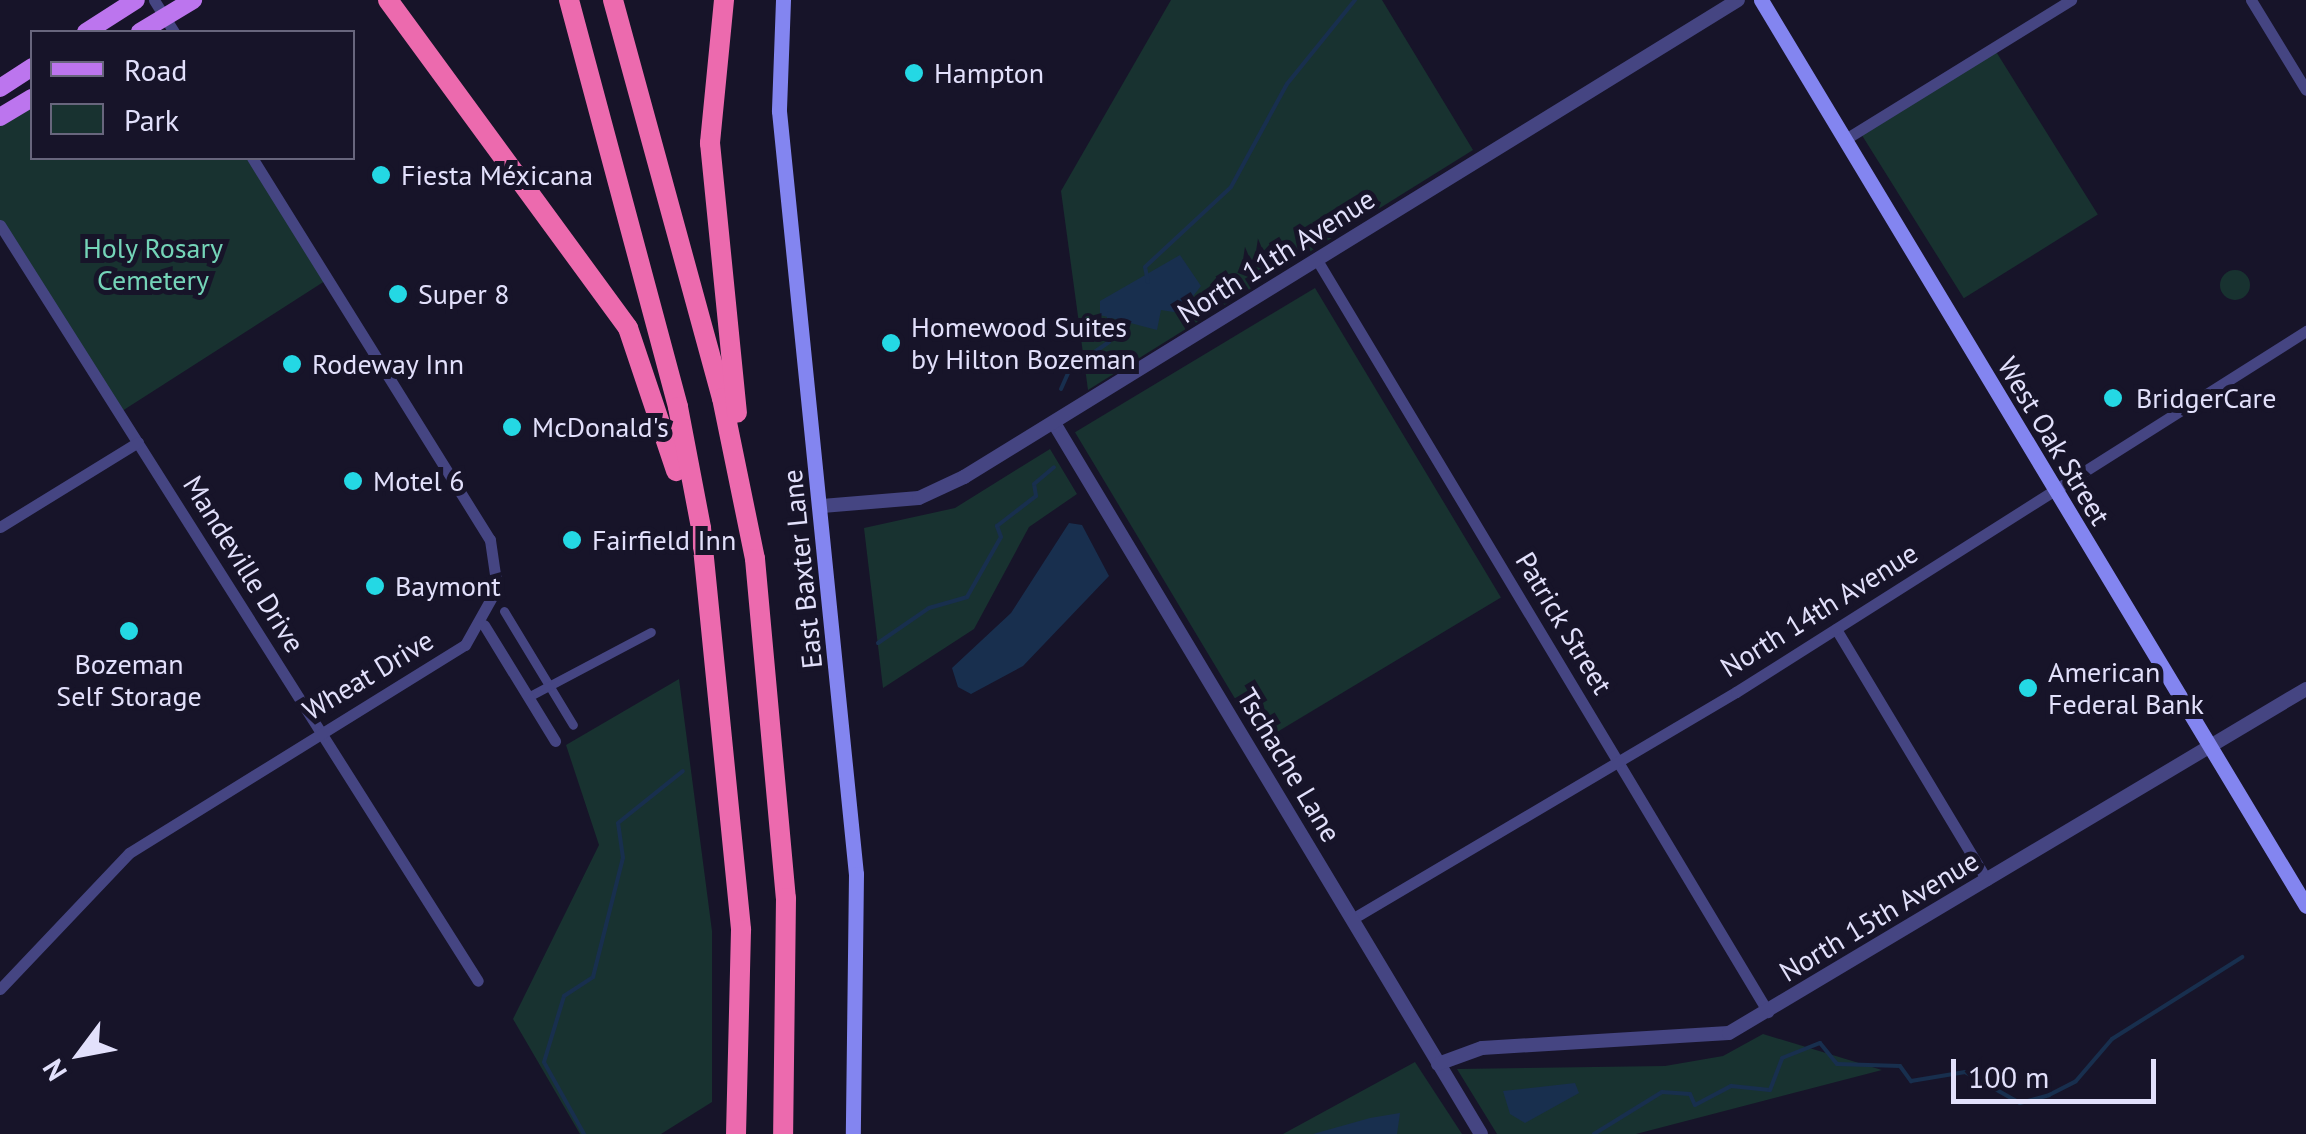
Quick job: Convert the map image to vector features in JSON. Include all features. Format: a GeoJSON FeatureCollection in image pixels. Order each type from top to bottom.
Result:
{"type":"FeatureCollection","features":[{"type":"Feature","properties":{"kind":"highway"},"geometry":{"type":"LineString","coordinates":[[388,0],[628,328],[672,448],[713,653]]}},
{"type":"Feature","properties":{"kind":"highway"},"geometry":{"type":"LineString","coordinates":[[569,0],[678,408],[713,653],[741,930],[736,1134]]}},
{"type":"Feature","properties":{"kind":"highway"},"geometry":{"type":"LineString","coordinates":[[614,0],[722,398],[755,559]]}},
{"type":"Feature","properties":{"kind":"highway"},"geometry":{"type":"LineString","coordinates":[[724,0],[712,180],[755,559],[786,898],[783,1134]]}},
{"type":"Feature","properties":{"kind":"main road"},"geometry":{"type":"LineString","coordinates":[[89,30],[136,0]]}},
{"type":"Feature","properties":{"kind":"main road"},"geometry":{"type":"LineString","coordinates":[[170,25],[192,0]]}},
{"type":"Feature","properties":{"kind":"main road","name":"East Baxter Lane"},"geometry":{"type":"LineString","coordinates":[[783,0],[779,111],[822,506],[860,945],[853,1134]]}},
{"type":"Feature","properties":{"kind":"main road","name":"West Oak Street"},"geometry":{"type":"LineString","coordinates":[[1761,0],[2306,906]]}},
{"type":"Feature","properties":{"kind":"main road"},"geometry":{"type":"LineString","coordinates":[[0,88],[30,68]]}},
{"type":"Feature","properties":{"kind":"main road"},"geometry":{"type":"LineString","coordinates":[[0,117],[30,99]]}},
{"type":"Feature","properties":{"kind":"street"},"geometry":{"type":"LineString","coordinates":[[154,0],[170,25]]}},
{"type":"Feature","properties":{"kind":"street","name":"North 11th Avenue"},"geometry":{"type":"LineString","coordinates":[[822,506],[919,498],[1054,423],[1738,0]]}},
{"type":"Feature","properties":{"kind":"street"},"geometry":{"type":"LineString","coordinates":[[1844,140],[2071,0]]}},
{"type":"Feature","properties":{"kind":"street"},"geometry":{"type":"LineString","coordinates":[[2251,0],[2306,90]]}},
{"type":"Feature","properties":{"kind":"street"},"geometry":{"type":"LineString","coordinates":[[253,160],[490,540],[497,588],[484,625],[555,741]]}},
{"type":"Feature","properties":{"kind":"street","name":"Mandeville Drive"},"geometry":{"type":"LineString","coordinates":[[0,225],[478,982]]}},
{"type":"Feature","properties":{"kind":"street","name":"Patrick Street"},"geometry":{"type":"LineString","coordinates":[[1317,260],[1768,1012]]}},
{"type":"Feature","properties":{"kind":"street","name":"North 14th Avenue"},"geometry":{"type":"LineString","coordinates":[[1352,920],[1836,629],[2306,331]]}},
{"type":"Feature","properties":{"kind":"street","name":"Tschache Lane"},"geometry":{"type":"LineString","coordinates":[[1054,423],[1480,1134]]}},
{"type":"Feature","properties":{"kind":"street"},"geometry":{"type":"LineString","coordinates":[[0,527],[138,442]]}},
{"type":"Feature","properties":{"kind":"street"},"geometry":{"type":"LineString","coordinates":[[504,611],[572,726]]}},
{"type":"Feature","properties":{"kind":"street","name":"Wheat Drive"},"geometry":{"type":"LineString","coordinates":[[0,989],[129,852],[484,625]]}},
{"type":"Feature","properties":{"kind":"street"},"geometry":{"type":"LineString","coordinates":[[1836,629],[1987,880]]}},
{"type":"Feature","properties":{"kind":"street"},"geometry":{"type":"LineString","coordinates":[[528,697],[651,632]]}},
{"type":"Feature","properties":{"kind":"street","name":"North 15th Avenue"},"geometry":{"type":"LineString","coordinates":[[1438,1064],[1482,1048],[1694,1039],[1768,1012],[2306,689]]}},
{"type":"Feature","properties":{"kind":"green space"},"geometry":{"type":"Polygon","coordinates":[[[1171,0],[1382,0],[1473,150],[1088,390],[1061,191],[1171,0]]]}},
{"type":"Feature","properties":{"kind":"green space"},"geometry":{"type":"Polygon","coordinates":[[[1995,50],[2098,215],[1964,298],[1861,134],[1995,50]]]}},
{"type":"Feature","properties":{"kind":"green space","name":"Holy Rosary Cemetery"},"geometry":{"type":"Polygon","coordinates":[[[30,99],[30,160],[253,160],[328,279],[119,413],[0,225],[0,117],[30,99]]]}},
{"type":"Feature","properties":{"kind":"green space"},"geometry":{"type":"Polygon","coordinates":[[[2235,270],[2245,275],[2250,285],[2245,295],[2235,300],[2225,295],[2220,285],[2225,275],[2235,270]]]}},
{"type":"Feature","properties":{"kind":"green space"},"geometry":{"type":"Polygon","coordinates":[[[1315,288],[1501,597],[1261,742],[1075,432],[1315,288]]]}},
{"type":"Feature","properties":{"kind":"green space"},"geometry":{"type":"Polygon","coordinates":[[[1050,449],[1077,494],[1029,527],[974,629],[883,688],[864,528],[955,508],[1050,449]]]}},
{"type":"Feature","properties":{"kind":"green space"},"geometry":{"type":"Polygon","coordinates":[[[679,679],[712,931],[712,1102],[661,1134],[580,1134],[513,1019],[599,845],[566,745],[679,679]]]}},
{"type":"Feature","properties":{"kind":"green space"},"geometry":{"type":"Polygon","coordinates":[[[1763,1034],[1882,1070],[1636,1134],[1497,1134],[1457,1069],[1665,1066],[1723,1056],[1763,1034]]]}},
{"type":"Feature","properties":{"kind":"green space"},"geometry":{"type":"Polygon","coordinates":[[[1415,1062],[1462,1134],[1283,1134],[1415,1062]]]}},
{"type":"Feature","properties":{"kind":"water"},"geometry":{"type":"Polygon","coordinates":[[[1180,255],[1201,286],[1180,313],[1161,310],[1157,330],[1100,315],[1100,301],[1180,255]]]}},
{"type":"Feature","properties":{"kind":"water"},"geometry":{"type":"Polygon","coordinates":[[[1069,523],[1082,525],[1109,576],[1023,666],[971,694],[958,687],[952,668],[1011,613],[1069,523]]]}},
{"type":"Feature","properties":{"kind":"water"},"geometry":{"type":"Polygon","coordinates":[[[1575,1083],[1579,1093],[1525,1123],[1510,1114],[1503,1091],[1575,1083]]]}},
{"type":"Feature","properties":{"kind":"water"},"geometry":{"type":"Polygon","coordinates":[[[1400,1113],[1397,1134],[1313,1134],[1370,1118],[1400,1113]]]}},
{"type":"Feature","properties":{"kind":"waterway"},"geometry":{"type":"LineString","coordinates":[[1148,282],[1145,267],[1231,187],[1287,84],[1355,0]]}},
{"type":"Feature","properties":{"kind":"waterway"},"geometry":{"type":"LineString","coordinates":[[1061,389],[1070,369],[1109,342],[1109,313]]}},
{"type":"Feature","properties":{"kind":"waterway"},"geometry":{"type":"LineString","coordinates":[[878,643],[929,608],[967,597],[1001,537],[997,526],[1036,496],[1034,484],[1054,467]]}},
{"type":"Feature","properties":{"kind":"waterway"},"geometry":{"type":"LineString","coordinates":[[584,1134],[544,1062],[564,996],[593,977],[623,858],[618,823],[683,771]]}},
{"type":"Feature","properties":{"kind":"waterway"},"geometry":{"type":"LineString","coordinates":[[1594,1134],[1662,1092],[1690,1094],[1695,1105],[1731,1086],[1770,1090],[1782,1058],[1820,1043],[1837,1064],[1900,1066],[1911,1081],[1965,1072],[2020,1103],[2049,1095],[2076,1081],[2112,1039],[2242,957]]}},
{"type":"Feature","properties":{"kind":"place","name":"Hampton"},"geometry":{"type":"Point","coordinates":[914,73]}},
{"type":"Feature","properties":{"kind":"place","name":"Fiesta Méxicana"},"geometry":{"type":"Point","coordinates":[381,175]}},
{"type":"Feature","properties":{"kind":"place","name":"Super 8"},"geometry":{"type":"Point","coordinates":[398,294]}},
{"type":"Feature","properties":{"kind":"place","name":"Homewood Suites by Hilton Bozeman"},"geometry":{"type":"Point","coordinates":[891,343]}},
{"type":"Feature","properties":{"kind":"place","name":"Rodeway Inn"},"geometry":{"type":"Point","coordinates":[292,364]}},
{"type":"Feature","properties":{"kind":"place","name":"BridgerCare"},"geometry":{"type":"Point","coordinates":[2113,398]}},
{"type":"Feature","properties":{"kind":"place","name":"McDonald's"},"geometry":{"type":"Point","coordinates":[512,427]}},
{"type":"Feature","properties":{"kind":"place","name":"Motel 6"},"geometry":{"type":"Point","coordinates":[353,481]}},
{"type":"Feature","properties":{"kind":"place","name":"Fairfield Inn"},"geometry":{"type":"Point","coordinates":[572,540]}},
{"type":"Feature","properties":{"kind":"place","name":"Baymont"},"geometry":{"type":"Point","coordinates":[375,586]}},
{"type":"Feature","properties":{"kind":"place","name":"Bozeman Self Storage"},"geometry":{"type":"Point","coordinates":[129,631]}},
{"type":"Feature","properties":{"kind":"place","name":"American Federal Bank"},"geometry":{"type":"Point","coordinates":[2028,688]}}]}
